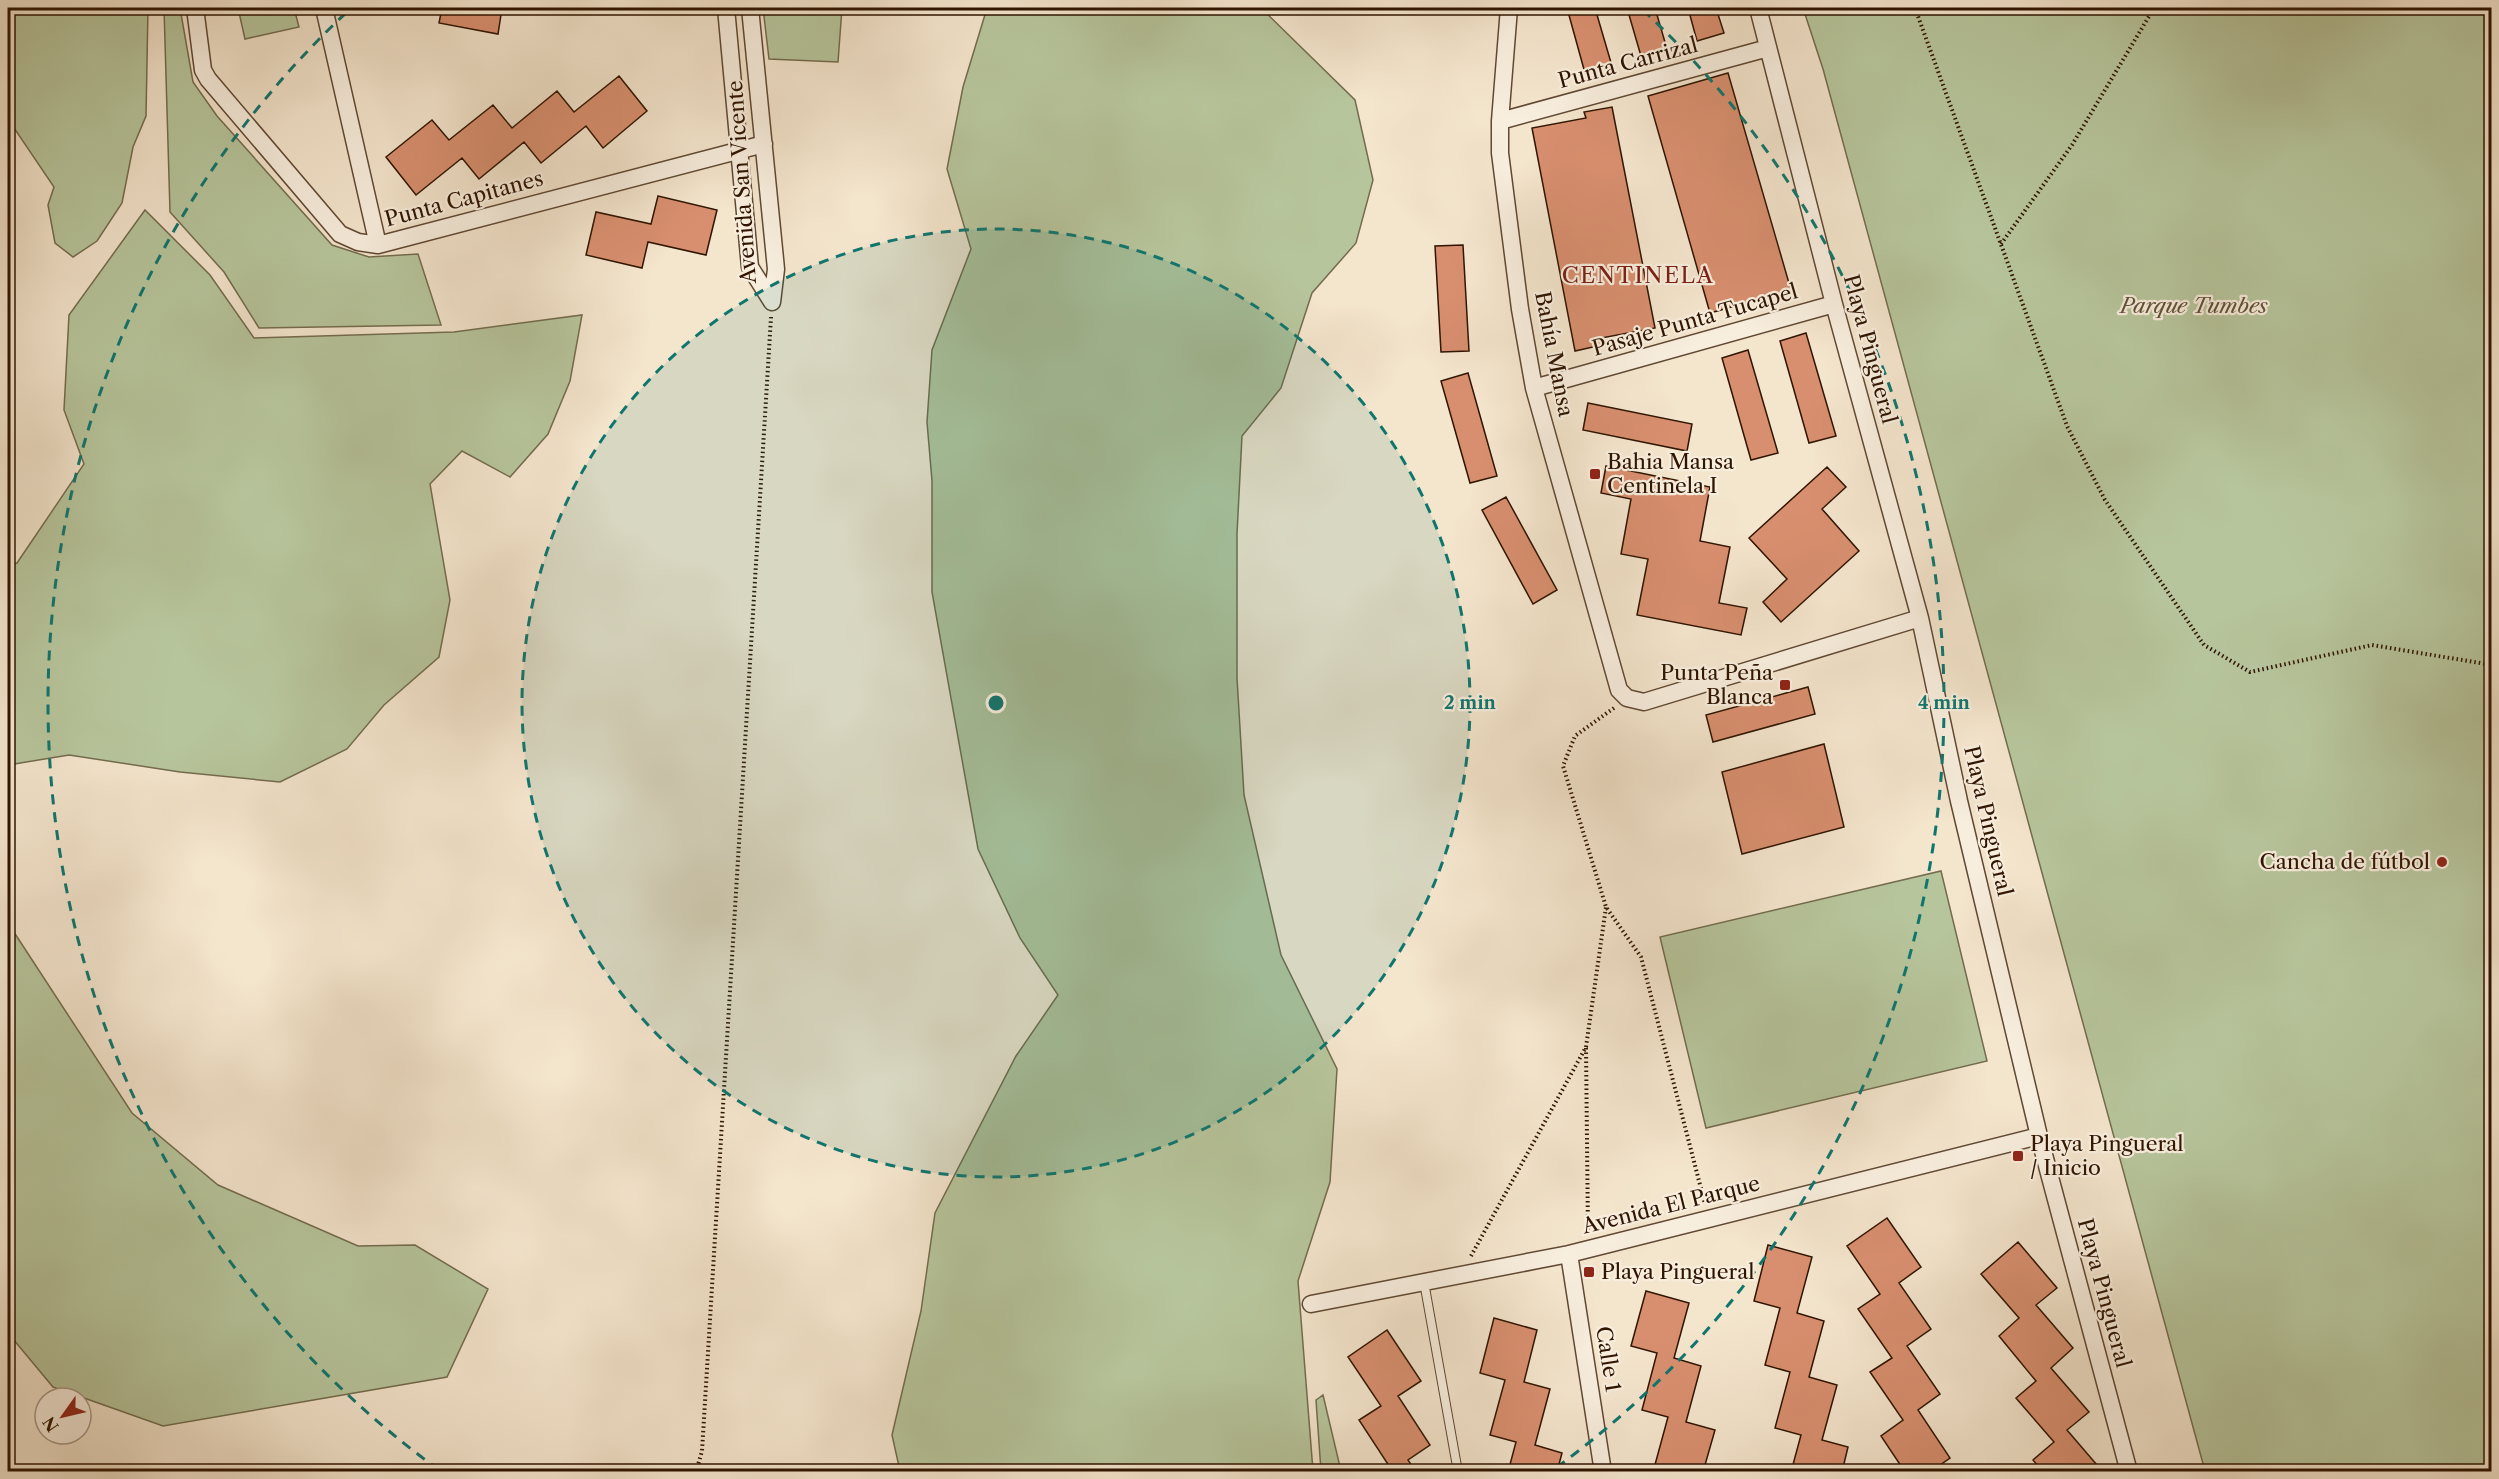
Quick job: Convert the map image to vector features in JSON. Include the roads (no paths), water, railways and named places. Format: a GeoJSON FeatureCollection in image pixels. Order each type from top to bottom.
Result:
{"type":"FeatureCollection","features":[{"type":"Feature","properties":{"kind":"street","name":"Punta Capitanes"},"geometry":{"type":"LineString","coordinates":[[195,8],[203,70],[208,79],[340,234],[358,242],[378,245],[764,144]]}},
{"type":"Feature","properties":{"kind":"street"},"geometry":{"type":"LineString","coordinates":[[324,8],[378,245]]}},
{"type":"Feature","properties":{"kind":"street","name":"Avenida San Vicente"},"geometry":{"type":"LineString","coordinates":[[726,8],[750,267],[772,302],[776,269],[750,8]]}},
{"type":"Feature","properties":{"kind":"street","name":"Bahía Mansa"},"geometry":{"type":"LineString","coordinates":[[1509,8],[1500,121],[1500,153],[1534,388],[1619,690],[1627,698],[1644,702],[1920,618]]}},
{"type":"Feature","properties":{"kind":"street","name":"Playa Pingueral"},"geometry":{"type":"LineString","coordinates":[[1758,8],[1834,304],[1920,618],[1959,801],[2039,1136],[2129,1472]]}},
{"type":"Feature","properties":{"kind":"street","name":"Punta Carrizal"},"geometry":{"type":"LineString","coordinates":[[1500,121],[1768,48]]}},
{"type":"Feature","properties":{"kind":"street","name":"Pasaje Punta Tucapel"},"geometry":{"type":"LineString","coordinates":[[1534,388],[1834,304]]}},
{"type":"Feature","properties":{"kind":"street","name":"Avenida El Parque"},"geometry":{"type":"LineString","coordinates":[[1311,1304],[1569,1254],[2039,1136]]}},
{"type":"Feature","properties":{"kind":"street","name":"Calle 1"},"geometry":{"type":"LineString","coordinates":[[1569,1254],[1603,1472]]}},
{"type":"Feature","properties":{"kind":"lane"},"geometry":{"type":"LineString","coordinates":[[1424,1282],[1458,1472]]}},
{"type":"Feature","properties":{"kind":"place","name":"Bahia Mansa Centinela I"},"geometry":{"type":"Point","coordinates":[1595,474]}},
{"type":"Feature","properties":{"kind":"place","name":"Punta Peña Blanca"},"geometry":{"type":"Point","coordinates":[1785,685]}},
{"type":"Feature","properties":{"kind":"place","name":"Cancha de fútbol"},"geometry":{"type":"Point","coordinates":[2442,862]}},
{"type":"Feature","properties":{"kind":"place","name":"Playa Pingueral / Inicio"},"geometry":{"type":"Point","coordinates":[2018,1156]}},
{"type":"Feature","properties":{"kind":"place","name":"Playa Pingueral"},"geometry":{"type":"Point","coordinates":[1589,1272]}},
{"type":"Feature","properties":{"kind":"district","name":"CENTINELA"},"geometry":{"type":"Point","coordinates":[1638,275]}},
{"type":"Feature","properties":{"kind":"park label","name":"Parque Tumbes"},"geometry":{"type":"Point","coordinates":[2194,306]}}]}
